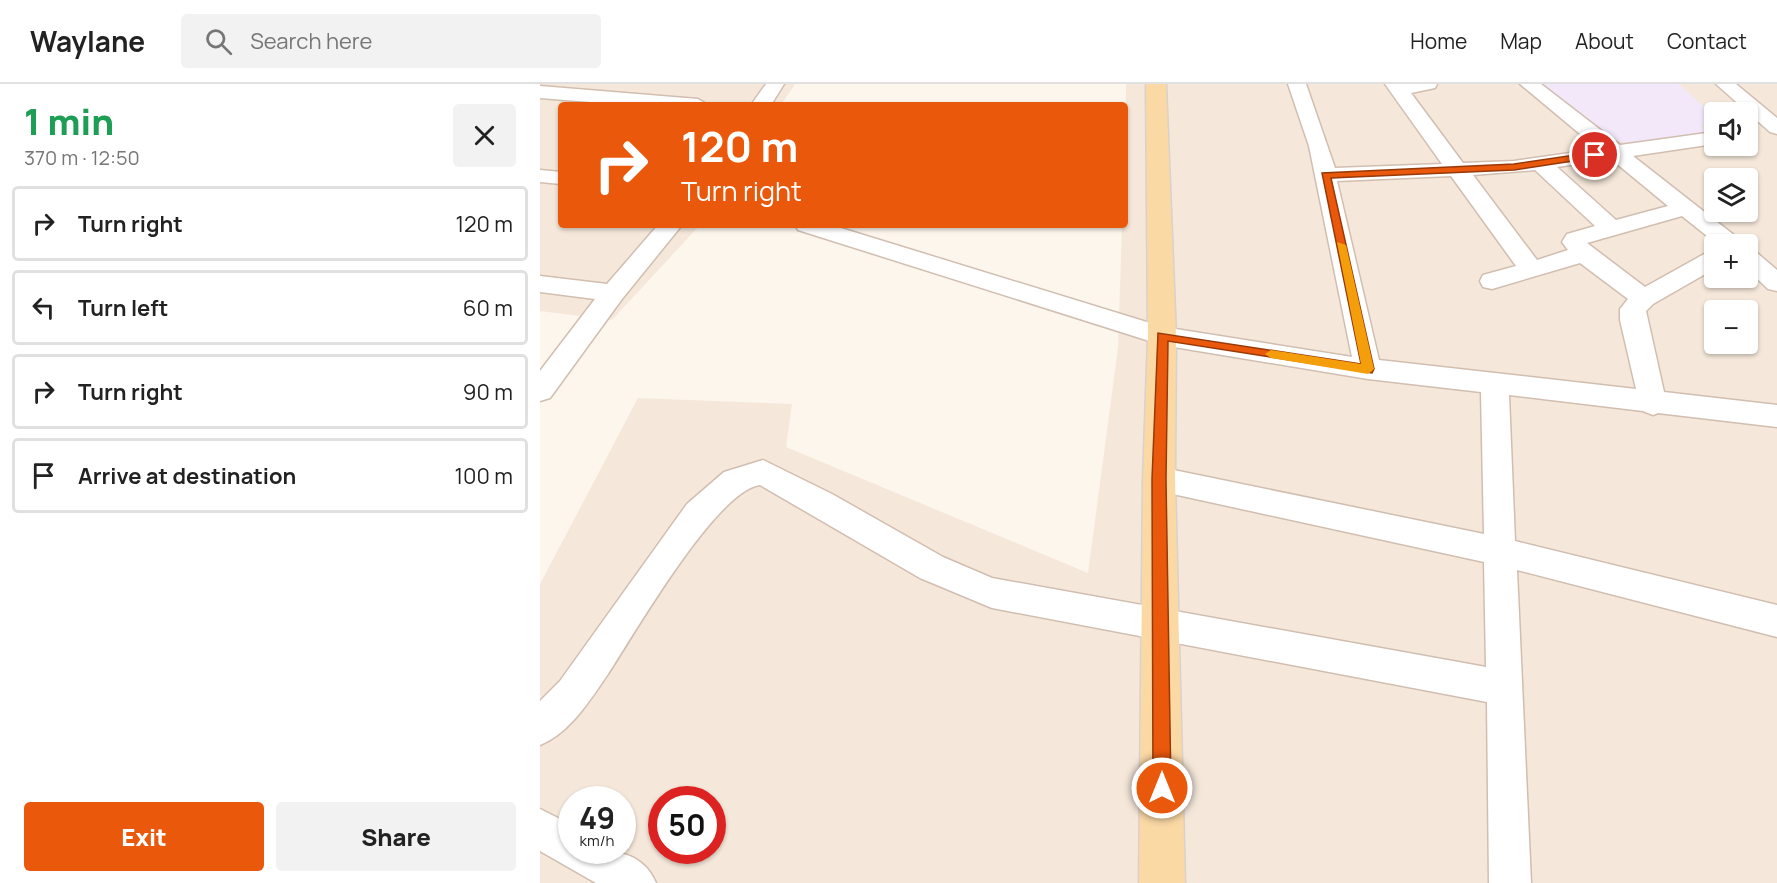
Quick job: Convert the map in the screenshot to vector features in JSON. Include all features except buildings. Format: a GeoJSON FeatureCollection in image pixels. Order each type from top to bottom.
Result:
{"type":"FeatureCollection","features":[{"type":"Feature","properties":{"kind":"main road"},"geometry":{"type":"LineString","coordinates":[[1156,84],[1162,336],[1159,479],[1162,883]]}},
{"type":"Feature","properties":{"kind":"street"},"geometry":{"type":"LineString","coordinates":[[763,102],[775,84]]}},
{"type":"Feature","properties":{"kind":"street"},"geometry":{"type":"LineString","coordinates":[[1297,84],[1326,175],[1368,369]]}},
{"type":"Feature","properties":{"kind":"street"},"geometry":{"type":"LineString","coordinates":[[1396,87],[1428,84]]}},
{"type":"Feature","properties":{"kind":"street"},"geometry":{"type":"LineString","coordinates":[[1529,84],[1718,234]]}},
{"type":"Feature","properties":{"kind":"street"},"geometry":{"type":"LineString","coordinates":[[1725,84],[1777,128]]}},
{"type":"Feature","properties":{"kind":"street"},"geometry":{"type":"LineString","coordinates":[[1396,87],[1532,269]]}},
{"type":"Feature","properties":{"kind":"street"},"geometry":{"type":"LineString","coordinates":[[540,92],[662,102]]}},
{"type":"Feature","properties":{"kind":"street"},"geometry":{"type":"LineString","coordinates":[[1758,131],[1777,128]]}},
{"type":"Feature","properties":{"kind":"street"},"geometry":{"type":"LineString","coordinates":[[1326,175],[1541,164],[1704,139]]}},
{"type":"Feature","properties":{"kind":"street"},"geometry":{"type":"LineString","coordinates":[[1541,164],[1611,228]]}},
{"type":"Feature","properties":{"kind":"street"},"geometry":{"type":"LineString","coordinates":[[540,176],[558,178]]}},
{"type":"Feature","properties":{"kind":"street"},"geometry":{"type":"LineString","coordinates":[[1644,298],[1583,254],[1574,243],[1575,239],[1685,208]]}},
{"type":"Feature","properties":{"kind":"street"},"geometry":{"type":"LineString","coordinates":[[540,391],[613,293],[668,228]]}},
{"type":"Feature","properties":{"kind":"street"},"geometry":{"type":"LineString","coordinates":[[816,228],[1162,336],[1368,369],[1653,404],[1777,416]]}},
{"type":"Feature","properties":{"kind":"street"},"geometry":{"type":"LineString","coordinates":[[1492,281],[1583,254]]}},
{"type":"Feature","properties":{"kind":"street"},"geometry":{"type":"LineString","coordinates":[[1653,404],[1633,320],[1633,309],[1644,298],[1704,265]]}},
{"type":"Feature","properties":{"kind":"street"},"geometry":{"type":"LineString","coordinates":[[1758,267],[1777,283]]}},
{"type":"Feature","properties":{"kind":"street"},"geometry":{"type":"LineString","coordinates":[[540,284],[613,293]]}},
{"type":"Feature","properties":{"kind":"street"},"geometry":{"type":"LineString","coordinates":[[1495,385],[1499,551],[1506,688],[1510,883]]}},
{"type":"Feature","properties":{"kind":"street"},"geometry":{"type":"LineString","coordinates":[[540,727],[573,694],[698,513],[714,494],[737,478],[750,473],[763,472],[838,512],[924,566],[955,581],[992,592],[1506,688]]}},
{"type":"Feature","properties":{"kind":"street"},"geometry":{"type":"LineString","coordinates":[[1159,479],[1499,551],[1777,621]]}},
{"type":"Feature","properties":{"kind":"street"},"geometry":{"type":"LineString","coordinates":[[540,829],[558,839]]}},
{"type":"Feature","properties":{"kind":"street"},"geometry":{"type":"LineString","coordinates":[[602,864],[635,883]]}},
{"type":"Feature","properties":{"kind":"shaded area"},"geometry":{"type":"Polygon","coordinates":[[[540,84],[795,84],[783,102],[558,102],[558,228],[697,228],[612,320],[540,311],[540,84]]]}},
{"type":"Feature","properties":{"kind":"shaded area"},"geometry":{"type":"Polygon","coordinates":[[[1126,84],[1777,84],[1777,883],[540,883],[540,584],[638,398],[792,404],[786,447],[1088,573],[1118,348],[1122,228],[1128,228],[1126,84]]]}},
{"type":"Feature","properties":{"kind":"shaded area"},"geometry":{"type":"Polygon","coordinates":[[[1541,84],[1679,84],[1704,107],[1704,126],[1701,126],[1704,133],[1625,143],[1610,138],[1541,84]]]}},
{"type":"Feature","properties":{"kind":"slow traffic"},"geometry":{"type":"LineString","coordinates":[[1271,354],[1368,369],[1341,245]]}},
{"type":"Feature","properties":{"kind":"route"},"geometry":{"type":"LineString","coordinates":[[1162,788],[1159,479],[1162,336],[1368,369],[1326,175],[1514,167],[1595,155]]}}]}
